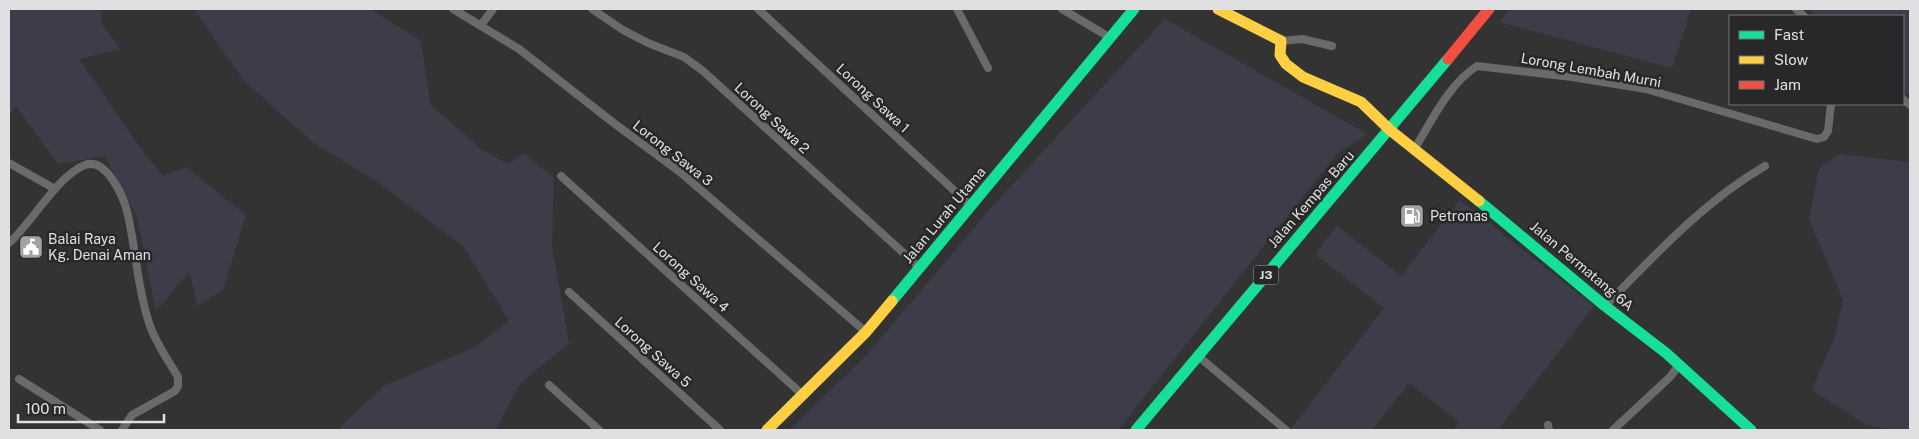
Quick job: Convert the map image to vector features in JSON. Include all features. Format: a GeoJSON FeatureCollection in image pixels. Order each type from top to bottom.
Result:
{"type":"FeatureCollection","features":[{"type":"Feature","properties":{"kind":"street","name":"Lorong Sawa 3"},"geometry":{"type":"LineString","coordinates":[[453,9],[519,49],[680,172],[866,332]]}},
{"type":"Feature","properties":{"kind":"street"},"geometry":{"type":"LineString","coordinates":[[481,25],[493,9]]}},
{"type":"Feature","properties":{"kind":"street","name":"Lorong Sawa 2"},"geometry":{"type":"LineString","coordinates":[[592,9],[648,44],[684,57],[703,71],[919,267]]}},
{"type":"Feature","properties":{"kind":"street","name":"Lorong Sawa 1"},"geometry":{"type":"LineString","coordinates":[[758,9],[970,206]]}},
{"type":"Feature","properties":{"kind":"street"},"geometry":{"type":"LineString","coordinates":[[957,9],[988,68]]}},
{"type":"Feature","properties":{"kind":"street"},"geometry":{"type":"LineString","coordinates":[[1062,9],[1110,37]]}},
{"type":"Feature","properties":{"kind":"street","name":"Jalan Lurah Utama"},"geometry":{"type":"LineString","coordinates":[[767,430],[804,396],[866,332],[1134,9]]}},
{"type":"Feature","properties":{"kind":"street"},"geometry":{"type":"LineString","coordinates":[[1218,9],[1281,41],[1302,39],[1332,46]]}},
{"type":"Feature","properties":{"kind":"street","name":"Jalan Kempas Baru"},"geometry":{"type":"LineString","coordinates":[[1136,430],[1390,130],[1489,9]]}},
{"type":"Feature","properties":{"kind":"street","name":"Jalan Permatang 6A"},"geometry":{"type":"LineString","coordinates":[[1281,41],[1280,55],[1291,70],[1307,79],[1356,99],[1368,107],[1390,130],[1415,148],[1679,365],[1751,430]]}},
{"type":"Feature","properties":{"kind":"street","name":"Lorong Lembah Murni"},"geometry":{"type":"LineString","coordinates":[[1415,148],[1441,105],[1467,72],[1478,66],[1563,76],[1646,89],[1817,139],[1824,137],[1828,131],[1831,105]]}},
{"type":"Feature","properties":{"kind":"street"},"geometry":{"type":"LineString","coordinates":[[9,163],[55,189]]}},
{"type":"Feature","properties":{"kind":"street"},"geometry":{"type":"LineString","coordinates":[[9,243],[55,189],[77,169],[90,164],[103,168],[114,184],[127,210],[142,299],[150,326],[178,377],[178,386],[175,391],[132,415],[122,430]]}},
{"type":"Feature","properties":{"kind":"street"},"geometry":{"type":"LineString","coordinates":[[1606,306],[1675,234],[1740,181],[1766,166]]}},
{"type":"Feature","properties":{"kind":"street","name":"Lorong Sawa 4"},"geometry":{"type":"LineString","coordinates":[[561,176],[804,396]]}},
{"type":"Feature","properties":{"kind":"street","name":"Lorong Sawa 5"},"geometry":{"type":"LineString","coordinates":[[569,292],[720,430]]}},
{"type":"Feature","properties":{"kind":"street"},"geometry":{"type":"LineString","coordinates":[[1198,356],[1286,430]]}},
{"type":"Feature","properties":{"kind":"street"},"geometry":{"type":"LineString","coordinates":[[1613,430],[1664,382],[1679,365]]}},
{"type":"Feature","properties":{"kind":"street"},"geometry":{"type":"LineString","coordinates":[[19,379],[100,430]]}},
{"type":"Feature","properties":{"kind":"street"},"geometry":{"type":"LineString","coordinates":[[549,386],[599,430]]}},
{"type":"Feature","properties":{"kind":"shaded area"},"geometry":{"type":"Polygon","coordinates":[[[9,9],[101,9],[102,24],[120,49],[79,59],[141,149],[163,176],[186,167],[246,215],[223,289],[198,306],[189,272],[156,311],[137,217],[105,156],[58,164],[16,106],[9,115],[9,9]]]}},
{"type":"Feature","properties":{"kind":"shaded area"},"geometry":{"type":"Polygon","coordinates":[[[194,9],[370,9],[421,41],[430,104],[481,149],[508,164],[524,153],[554,178],[552,245],[569,343],[520,384],[495,430],[337,430],[384,386],[475,347],[509,321],[464,247],[376,181],[315,144],[244,81],[194,9]]]}},
{"type":"Feature","properties":{"kind":"shaded area"},"geometry":{"type":"Polygon","coordinates":[[[1510,9],[1691,9],[1672,68],[1499,22],[1510,9]]]}},
{"type":"Feature","properties":{"kind":"shaded area"},"geometry":{"type":"Polygon","coordinates":[[[1808,9],[1910,9],[1910,96],[1904,91],[1904,15],[1816,15],[1808,9]]]}},
{"type":"Feature","properties":{"kind":"shaded area"},"geometry":{"type":"Polygon","coordinates":[[[1165,19],[1367,134],[1337,154],[1118,430],[789,430],[864,358],[991,208],[1165,19]]]}},
{"type":"Feature","properties":{"kind":"shaded area"},"geometry":{"type":"Polygon","coordinates":[[[1840,154],[1910,162],[1910,430],[1893,430],[1867,425],[1812,390],[1835,336],[1843,300],[1809,219],[1819,168],[1840,154]]]}},
{"type":"Feature","properties":{"kind":"shaded area"},"geometry":{"type":"Polygon","coordinates":[[[1460,200],[1594,306],[1498,430],[1453,430],[1459,422],[1409,383],[1372,430],[1290,430],[1384,308],[1315,254],[1337,226],[1401,276],[1460,200]]]}},
{"type":"Feature","properties":{"kind":"traffic: fast"},"geometry":{"type":"LineString","coordinates":[[892,301],[1134,9]]}},
{"type":"Feature","properties":{"kind":"traffic: fast"},"geometry":{"type":"LineString","coordinates":[[1136,430],[1448,59]]}},
{"type":"Feature","properties":{"kind":"traffic: fast"},"geometry":{"type":"LineString","coordinates":[[1479,201],[1605,306],[1666,353],[1751,430]]}},
{"type":"Feature","properties":{"kind":"traffic: slow"},"geometry":{"type":"LineString","coordinates":[[1218,9],[1281,41],[1280,55],[1286,64],[1303,77],[1361,102],[1390,130],[1479,201]]}},
{"type":"Feature","properties":{"kind":"traffic: slow"},"geometry":{"type":"LineString","coordinates":[[767,430],[866,332],[892,301]]}},
{"type":"Feature","properties":{"kind":"traffic: jam"},"geometry":{"type":"LineString","coordinates":[[1448,59],[1489,9]]}},
{"type":"Feature","properties":{"kind":"place","name":"Petronas"},"geometry":{"type":"Point","coordinates":[1412,216]}},
{"type":"Feature","properties":{"kind":"place","name":"Balai Raya Kg. Denai Aman"},"geometry":{"type":"Point","coordinates":[31,247]}}]}
